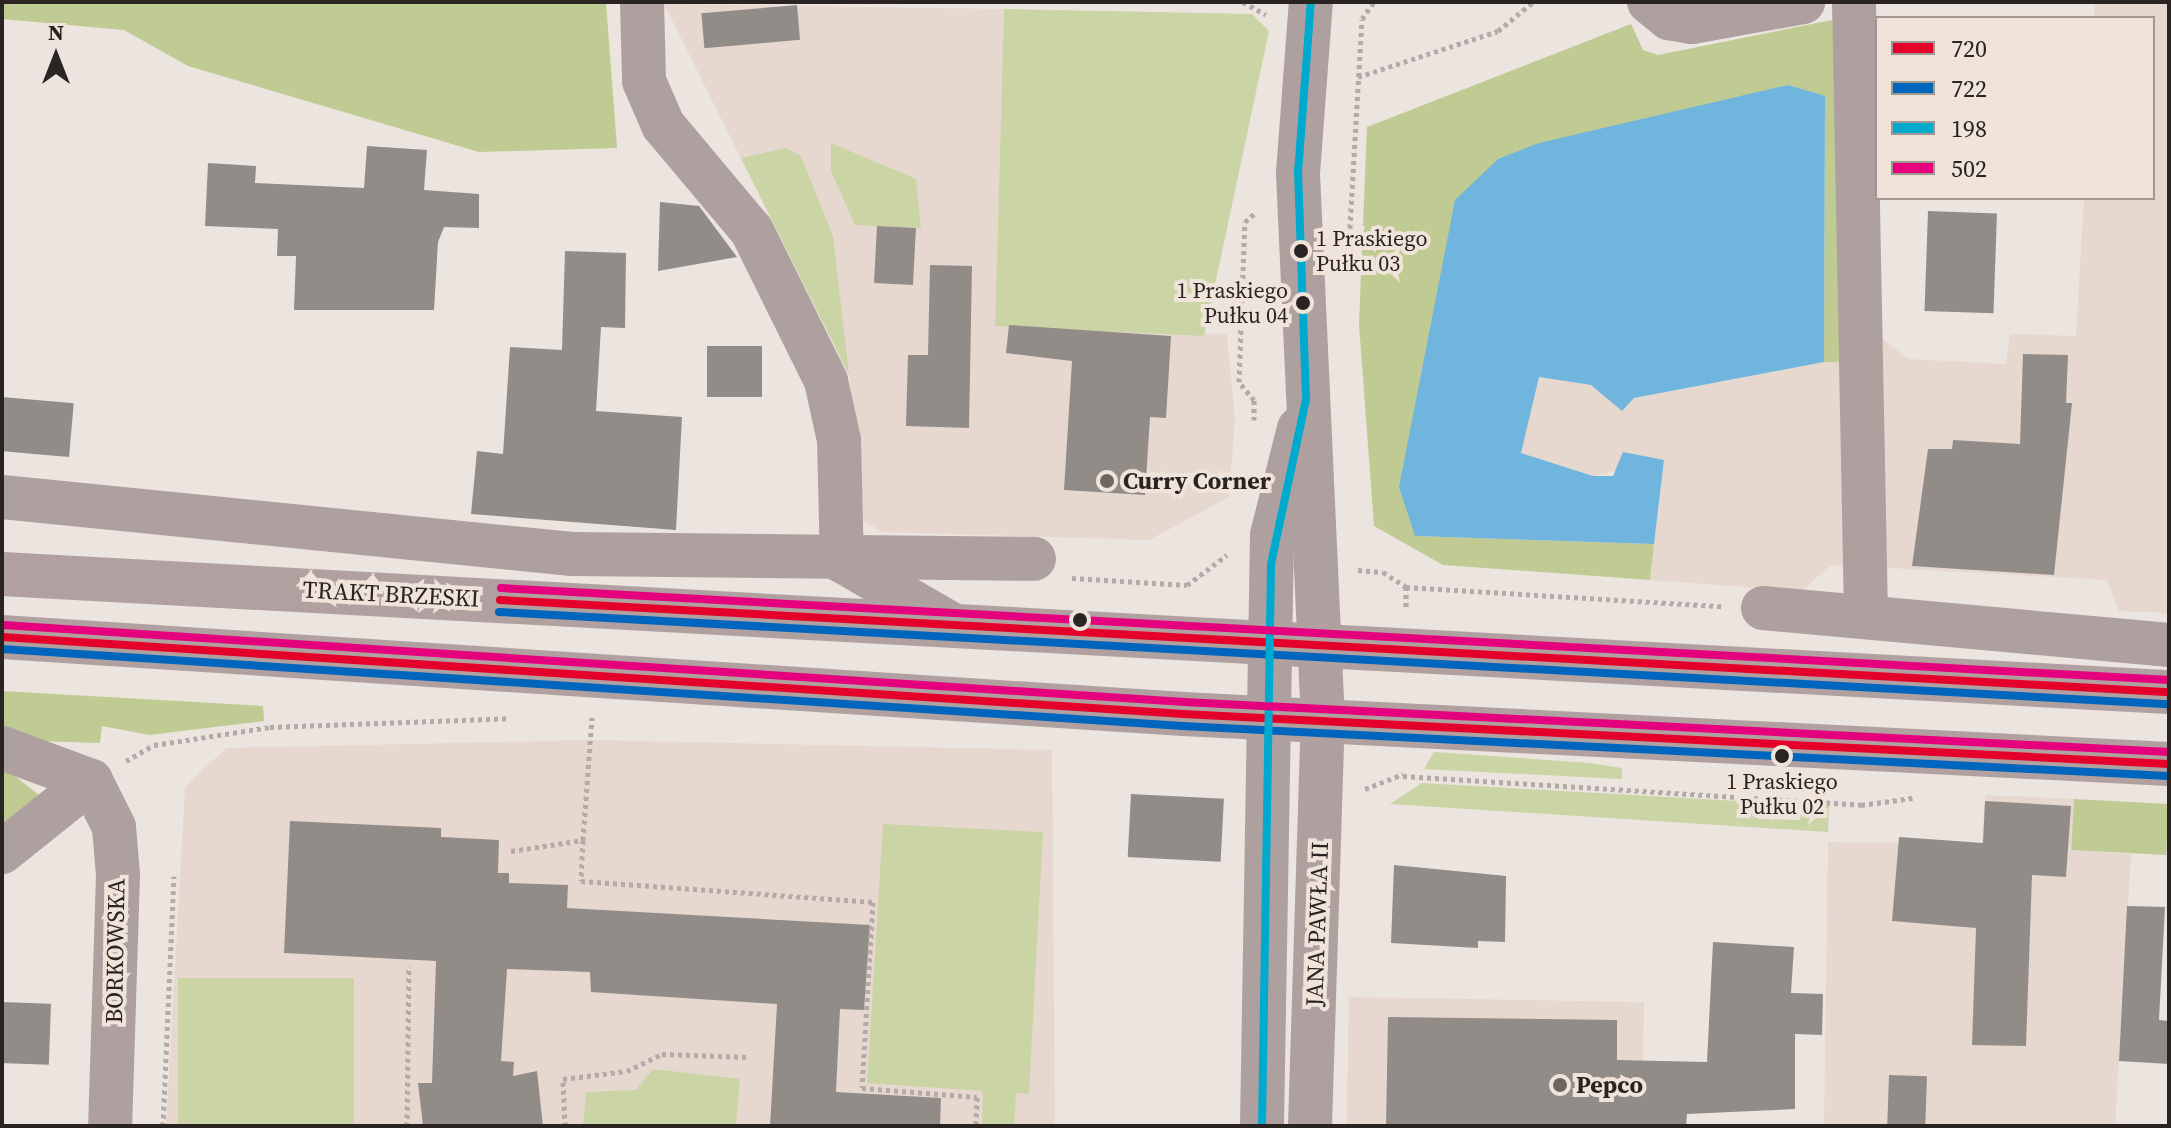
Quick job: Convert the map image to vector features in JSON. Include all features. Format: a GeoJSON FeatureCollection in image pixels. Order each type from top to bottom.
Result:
{"type":"FeatureCollection","features":[{"type":"Feature","properties":{"kind":"main road","name":"TRAKT BRZESKI"},"geometry":{"type":"LineString","coordinates":[[2,574],[1267,640],[2169,692]]}},
{"type":"Feature","properties":{"kind":"main road"},"geometry":{"type":"LineString","coordinates":[[2,637],[1271,719],[2169,764]]}},
{"type":"Feature","properties":{"kind":"street"},"geometry":{"type":"LineString","coordinates":[[642,2],[644,81],[663,125],[752,231],[826,381],[839,440],[842,561]]}},
{"type":"Feature","properties":{"kind":"street"},"geometry":{"type":"LineString","coordinates":[[1306,399],[1298,173],[1311,2]]}},
{"type":"Feature","properties":{"kind":"street"},"geometry":{"type":"LineString","coordinates":[[1649,2],[1669,18],[1692,22],[1803,2]]}},
{"type":"Feature","properties":{"kind":"street"},"geometry":{"type":"LineString","coordinates":[[1854,2],[1866,616]]}},
{"type":"Feature","properties":{"kind":"street","name":"JANA PAWŁA II"},"geometry":{"type":"LineString","coordinates":[[1262,1126],[1271,719],[1267,640],[1272,535],[1306,399]]}},
{"type":"Feature","properties":{"kind":"street","name":"JANA PAWŁA II"},"geometry":{"type":"LineString","coordinates":[[1306,399],[1323,722],[1310,1126]]}},
{"type":"Feature","properties":{"kind":"street"},"geometry":{"type":"LineString","coordinates":[[2,497],[572,554],[842,561],[1034,559]]}},
{"type":"Feature","properties":{"kind":"street"},"geometry":{"type":"LineString","coordinates":[[842,561],[951,624]]}},
{"type":"Feature","properties":{"kind":"street"},"geometry":{"type":"LineString","coordinates":[[1763,608],[2081,631],[2105,642],[2169,645]]}},
{"type":"Feature","properties":{"kind":"street"},"geometry":{"type":"LineString","coordinates":[[2,748],[91,781]]}},
{"type":"Feature","properties":{"kind":"street"},"geometry":{"type":"LineString","coordinates":[[2,852],[91,781]]}},
{"type":"Feature","properties":{"kind":"street","name":"BORKOWSKA"},"geometry":{"type":"LineString","coordinates":[[91,781],[114,827],[118,875],[110,1126]]}},
{"type":"Feature","properties":{"kind":"path"},"geometry":{"type":"LineString","coordinates":[[1243,2],[1274,26]]}},
{"type":"Feature","properties":{"kind":"path"},"geometry":{"type":"LineString","coordinates":[[1358,77],[1498,31],[1533,2]]}},
{"type":"Feature","properties":{"kind":"path"},"geometry":{"type":"LineString","coordinates":[[1252,436],[1254,400],[1239,382],[1245,222],[1265,205]]}},
{"type":"Feature","properties":{"kind":"path"},"geometry":{"type":"LineString","coordinates":[[1034,559],[1033,576],[1187,585],[1238,543]]}},
{"type":"Feature","properties":{"kind":"path"},"geometry":{"type":"LineString","coordinates":[[1406,587],[1763,608]]}},
{"type":"Feature","properties":{"kind":"path"},"geometry":{"type":"LineString","coordinates":[[593,714],[581,881],[873,902],[862,1088],[977,1097],[976,1126]]}},
{"type":"Feature","properties":{"kind":"path"},"geometry":{"type":"LineString","coordinates":[[577,715],[609,715]]}},
{"type":"Feature","properties":{"kind":"path"},"geometry":{"type":"LineString","coordinates":[[91,781],[154,745],[270,727],[516,717]]}},
{"type":"Feature","properties":{"kind":"path"},"geometry":{"type":"LineString","coordinates":[[511,851],[583,840]]}},
{"type":"Feature","properties":{"kind":"path"},"geometry":{"type":"LineString","coordinates":[[163,1126],[174,876]]}},
{"type":"Feature","properties":{"kind":"path"},"geometry":{"type":"LineString","coordinates":[[407,1126],[409,966]]}},
{"type":"Feature","properties":{"kind":"path"},"geometry":{"type":"LineString","coordinates":[[565,1126],[563,1079],[627,1071],[662,1054],[748,1057]]}},
{"type":"Feature","properties":{"kind":"shaded area"},"geometry":{"type":"Polygon","coordinates":[[[2095,2],[2169,2],[2169,613],[2119,611],[2107,580],[1873,567],[1870,328],[1908,359],[2006,364],[2010,334],[2076,336],[2084,200],[2155,200],[2155,16],[2094,16],[2095,2]]]}},
{"type":"Feature","properties":{"kind":"shaded area"},"geometry":{"type":"Polygon","coordinates":[[[664,4],[1004,9],[995,326],[1227,334],[1235,419],[1229,497],[1149,540],[882,532],[863,520],[849,375],[664,4]]]}},
{"type":"Feature","properties":{"kind":"shaded area"},"geometry":{"type":"Polygon","coordinates":[[[1824,362],[1843,362],[1846,565],[1830,566],[1801,591],[1650,580],[1664,460],[1593,476],[1520,453],[1539,377],[1591,385],[1622,411],[1634,398],[1824,362]]]}},
{"type":"Feature","properties":{"kind":"shaded area"},"geometry":{"type":"Polygon","coordinates":[[[590,740],[1052,750],[1055,1126],[166,1126],[185,788],[204,768],[227,748],[590,740]]]}},
{"type":"Feature","properties":{"kind":"shaded area"},"geometry":{"type":"Polygon","coordinates":[[[1985,795],[2074,799],[2072,850],[2131,854],[2115,1126],[1824,1126],[1828,842],[1982,843],[1985,795]]]}},
{"type":"Feature","properties":{"kind":"shaded area"},"geometry":{"type":"Polygon","coordinates":[[[1349,997],[1644,1002],[1642,1126],[1347,1126],[1349,997]]]}},
{"type":"Feature","properties":{"kind":"green space"},"geometry":{"type":"Polygon","coordinates":[[[2,2],[606,2],[617,148],[479,152],[188,66],[124,30],[2,19],[2,2]]]}},
{"type":"Feature","properties":{"kind":"green space"},"geometry":{"type":"Polygon","coordinates":[[[1004,9],[1252,14],[1269,31],[1204,336],[995,326],[1004,9]]]}},
{"type":"Feature","properties":{"kind":"green space"},"geometry":{"type":"Polygon","coordinates":[[[1837,19],[1843,362],[1824,362],[1825,97],[1788,85],[1498,159],[1415,536],[1654,544],[1650,580],[1443,565],[1374,526],[1359,324],[1367,127],[1631,24],[1643,50],[1658,55],[1837,19]]]}},
{"type":"Feature","properties":{"kind":"green space"},"geometry":{"type":"Polygon","coordinates":[[[831,143],[916,179],[921,228],[855,225],[831,171],[831,143]]]}},
{"type":"Feature","properties":{"kind":"green space"},"geometry":{"type":"Polygon","coordinates":[[[786,148],[801,156],[833,236],[849,375],[741,158],[786,148]]]}},
{"type":"Feature","properties":{"kind":"green space"},"geometry":{"type":"Polygon","coordinates":[[[2,691],[263,706],[264,721],[149,735],[102,726],[100,743],[35,741],[2,730],[2,691]]]}},
{"type":"Feature","properties":{"kind":"green space"},"geometry":{"type":"Polygon","coordinates":[[[1434,752],[1589,763],[1622,768],[1622,779],[1424,769],[1434,752]]]}},
{"type":"Feature","properties":{"kind":"green space"},"geometry":{"type":"Polygon","coordinates":[[[2,766],[44,799],[2,828],[2,766]]]}},
{"type":"Feature","properties":{"kind":"green space"},"geometry":{"type":"Polygon","coordinates":[[[1422,783],[1755,802],[1758,819],[1800,820],[1802,804],[1829,805],[1828,832],[1390,804],[1422,783]]]}},
{"type":"Feature","properties":{"kind":"green space"},"geometry":{"type":"Polygon","coordinates":[[[2074,799],[2169,804],[2166,855],[2071,850],[2074,799]]]}},
{"type":"Feature","properties":{"kind":"green space"},"geometry":{"type":"Polygon","coordinates":[[[883,824],[1043,832],[1029,1094],[1016,1093],[1014,1126],[982,1126],[983,1091],[867,1083],[883,824]]]}},
{"type":"Feature","properties":{"kind":"green space"},"geometry":{"type":"Polygon","coordinates":[[[178,978],[354,978],[354,1126],[178,1126],[178,978]]]}},
{"type":"Feature","properties":{"kind":"green space"},"geometry":{"type":"Polygon","coordinates":[[[653,1069],[740,1079],[736,1126],[583,1126],[586,1092],[636,1090],[653,1069]]]}},
{"type":"Feature","properties":{"kind":"water"},"geometry":{"type":"Polygon","coordinates":[[[1788,85],[1825,96],[1824,362],[1634,398],[1622,411],[1591,385],[1539,377],[1521,453],[1593,476],[1613,476],[1623,452],[1664,460],[1654,544],[1415,536],[1399,487],[1455,200],[1498,159],[1539,143],[1788,85]]]}},
{"type":"Feature","properties":{"kind":"building"},"geometry":{"type":"Polygon","coordinates":[[[797,5],[800,40],[704,48],[701,13],[797,5]]]}},
{"type":"Feature","properties":{"kind":"building"},"geometry":{"type":"Polygon","coordinates":[[[367,146],[427,150],[424,190],[479,194],[479,228],[444,227],[438,242],[434,310],[294,310],[296,256],[277,256],[278,229],[205,226],[208,163],[256,166],[255,183],[364,188],[367,146]]]}},
{"type":"Feature","properties":{"kind":"building"},"geometry":{"type":"Polygon","coordinates":[[[660,202],[699,206],[737,257],[658,271],[660,202]]]}},
{"type":"Feature","properties":{"kind":"building"},"geometry":{"type":"Polygon","coordinates":[[[1928,211],[1997,213],[1993,313],[1925,311],[1928,211]]]}},
{"type":"Feature","properties":{"kind":"building"},"geometry":{"type":"Polygon","coordinates":[[[877,226],[916,228],[913,285],[874,283],[877,226]]]}},
{"type":"Feature","properties":{"kind":"building"},"geometry":{"type":"Polygon","coordinates":[[[565,251],[626,253],[625,328],[601,327],[596,411],[682,417],[676,530],[471,514],[477,451],[503,454],[510,347],[562,350],[565,251]]]}},
{"type":"Feature","properties":{"kind":"building"},"geometry":{"type":"Polygon","coordinates":[[[930,265],[972,266],[969,428],[906,426],[908,355],[928,355],[930,265]]]}},
{"type":"Feature","properties":{"kind":"building"},"geometry":{"type":"Polygon","coordinates":[[[1009,325],[1171,336],[1166,418],[1150,417],[1145,495],[1064,490],[1072,361],[1006,353],[1009,325]]]}},
{"type":"Feature","properties":{"kind":"building"},"geometry":{"type":"Polygon","coordinates":[[[707,346],[762,346],[762,397],[707,397],[707,346]]]}},
{"type":"Feature","properties":{"kind":"building"},"geometry":{"type":"Polygon","coordinates":[[[2023,354],[2068,355],[2066,403],[2072,403],[2054,575],[1912,566],[1928,449],[1952,449],[1953,440],[2020,444],[2023,354]]]}},
{"type":"Feature","properties":{"kind":"building"},"geometry":{"type":"Polygon","coordinates":[[[2,397],[74,403],[69,457],[2,451],[2,397]]]}},
{"type":"Feature","properties":{"kind":"building"},"geometry":{"type":"Polygon","coordinates":[[[1131,794],[1224,799],[1221,862],[1128,857],[1131,794]]]}},
{"type":"Feature","properties":{"kind":"building"},"geometry":{"type":"Polygon","coordinates":[[[1985,801],[2071,806],[2066,877],[2032,875],[2026,1046],[1972,1045],[1976,928],[1892,921],[1899,837],[1983,843],[1985,801]]]}},
{"type":"Feature","properties":{"kind":"building"},"geometry":{"type":"Polygon","coordinates":[[[290,821],[441,828],[441,837],[499,840],[498,873],[509,873],[509,883],[568,885],[567,908],[870,925],[864,1010],[840,1009],[836,1092],[941,1098],[940,1126],[770,1126],[777,1004],[591,992],[590,972],[507,969],[501,1061],[514,1062],[513,1076],[537,1071],[543,1126],[423,1126],[418,1083],[432,1083],[436,961],[284,953],[290,821]]]}},
{"type":"Feature","properties":{"kind":"building"},"geometry":{"type":"Polygon","coordinates":[[[1394,865],[1506,876],[1505,942],[1478,941],[1478,948],[1391,943],[1394,865]]]}},
{"type":"Feature","properties":{"kind":"building"},"geometry":{"type":"Polygon","coordinates":[[[2127,906],[2165,907],[2159,1020],[2169,1021],[2169,1064],[2119,1061],[2127,906]]]}},
{"type":"Feature","properties":{"kind":"building"},"geometry":{"type":"Polygon","coordinates":[[[1713,942],[1794,947],[1791,993],[1823,994],[1822,1035],[1795,1034],[1795,1109],[1687,1114],[1686,1126],[1386,1126],[1388,1017],[1617,1020],[1617,1060],[1707,1062],[1713,942]]]}},
{"type":"Feature","properties":{"kind":"building"},"geometry":{"type":"Polygon","coordinates":[[[2,1002],[51,1004],[49,1065],[2,1063],[2,1002]]]}},
{"type":"Feature","properties":{"kind":"building"},"geometry":{"type":"Polygon","coordinates":[[[1889,1075],[1927,1076],[1925,1126],[1887,1126],[1889,1075]]]}},
{"type":"Feature","properties":{"kind":"transit line","name":"198"},"geometry":{"type":"LineString","coordinates":[[1262,1126],[1271,564],[1306,399],[1298,173],[1311,2]]}},
{"type":"Feature","properties":{"kind":"transit line","name":"502"},"geometry":{"type":"LineString","coordinates":[[501,588],[2169,680]]}},
{"type":"Feature","properties":{"kind":"transit line","name":"720"},"geometry":{"type":"LineString","coordinates":[[500,600],[2169,692]]}},
{"type":"Feature","properties":{"kind":"transit line","name":"722"},"geometry":{"type":"LineString","coordinates":[[499,612],[2168,704]]}},
{"type":"Feature","properties":{"kind":"transit line","name":"502"},"geometry":{"type":"LineString","coordinates":[[3,625],[1184,702],[2169,752]]}},
{"type":"Feature","properties":{"kind":"transit line","name":"720"},"geometry":{"type":"LineString","coordinates":[[2,637],[1183,714],[2169,764]]}},
{"type":"Feature","properties":{"kind":"transit line","name":"722"},"geometry":{"type":"LineString","coordinates":[[2,649],[1182,726],[2168,776]]}},
{"type":"Feature","properties":{"kind":"place","name":"1 Praskiego Pułku 03"},"geometry":{"type":"Point","coordinates":[1301,251]}},
{"type":"Feature","properties":{"kind":"place","name":"1 Praskiego Pułku 04"},"geometry":{"type":"Point","coordinates":[1303,303]}},
{"type":"Feature","properties":{"kind":"place","name":"Curry Corner"},"geometry":{"type":"Point","coordinates":[1107,481]}},
{"type":"Feature","properties":{"kind":"place","name":"1 Praskiego Pułku 02"},"geometry":{"type":"Point","coordinates":[1782,756]}},
{"type":"Feature","properties":{"kind":"place","name":"Pepco"},"geometry":{"type":"Point","coordinates":[1560,1085]}}]}
